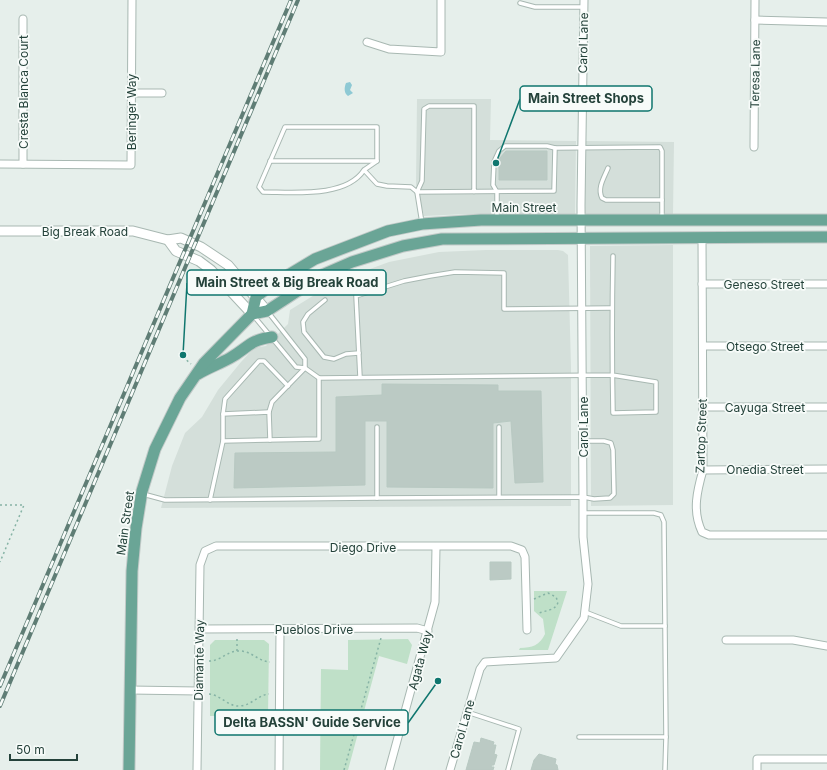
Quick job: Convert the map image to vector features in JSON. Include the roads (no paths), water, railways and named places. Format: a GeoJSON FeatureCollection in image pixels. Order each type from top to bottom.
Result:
{"type":"FeatureCollection","features":[{"type":"Feature","properties":{"kind":"main road","name":"Main Street"},"geometry":{"type":"LineString","coordinates":[[256,298],[270,286],[315,260],[388,231],[422,224],[497,220],[582,219],[827,220]]}},
{"type":"Feature","properties":{"kind":"main road"},"geometry":{"type":"LineString","coordinates":[[256,298],[252,314],[267,311],[322,275],[352,262],[403,246],[442,239],[827,237]]}},
{"type":"Feature","properties":{"kind":"main road","name":"Main Street"},"geometry":{"type":"LineString","coordinates":[[129,770],[132,570],[136,528],[142,494],[155,449],[180,398],[196,375],[232,333],[252,314]]}},
{"type":"Feature","properties":{"kind":"main road"},"geometry":{"type":"LineString","coordinates":[[196,375],[231,357],[248,344],[258,339],[272,337]]}},
{"type":"Feature","properties":{"kind":"street","name":"Beringer Way"},"geometry":{"type":"LineString","coordinates":[[0,164],[131,164],[132,0]]}},
{"type":"Feature","properties":{"kind":"street"},"geometry":{"type":"LineString","coordinates":[[367,42],[389,49],[441,52],[441,0]]}},
{"type":"Feature","properties":{"kind":"street","name":"Teresa Lane"},"geometry":{"type":"LineString","coordinates":[[754,147],[755,0]]}},
{"type":"Feature","properties":{"kind":"street","name":"Carol Lane"},"geometry":{"type":"LineString","coordinates":[[450,770],[480,669],[485,662],[556,658],[584,618],[588,584],[583,538],[582,148],[584,3]]}},
{"type":"Feature","properties":{"kind":"street","name":"Cresta Blanca Court"},"geometry":{"type":"LineString","coordinates":[[23,19],[23,164]]}},
{"type":"Feature","properties":{"kind":"street"},"geometry":{"type":"LineString","coordinates":[[755,20],[827,22]]}},
{"type":"Feature","properties":{"kind":"street"},"geometry":{"type":"LineString","coordinates":[[131,93],[162,93]]}},
{"type":"Feature","properties":{"kind":"street","name":"Big Break Road"},"geometry":{"type":"LineString","coordinates":[[0,231],[133,230],[168,240],[181,238],[213,254],[228,266],[267,311]]}},
{"type":"Feature","properties":{"kind":"street","name":"Zartop Street"},"geometry":{"type":"LineString","coordinates":[[702,237],[703,470],[697,492],[696,507],[702,532],[709,535],[827,535]]}},
{"type":"Feature","properties":{"kind":"street","name":"Big Break Road"},"geometry":{"type":"LineString","coordinates":[[168,240],[176,251],[199,261],[211,270],[252,314]]}},
{"type":"Feature","properties":{"kind":"street","name":"Geneso Street"},"geometry":{"type":"LineString","coordinates":[[702,284],[827,284]]}},
{"type":"Feature","properties":{"kind":"street","name":"Otsego Street"},"geometry":{"type":"LineString","coordinates":[[703,346],[827,346]]}},
{"type":"Feature","properties":{"kind":"street","name":"Cayuga Street"},"geometry":{"type":"LineString","coordinates":[[703,407],[827,407]]}},
{"type":"Feature","properties":{"kind":"street","name":"Onedia Street"},"geometry":{"type":"LineString","coordinates":[[703,470],[827,469]]}},
{"type":"Feature","properties":{"kind":"street","name":"Diego Drive"},"geometry":{"type":"LineString","coordinates":[[205,551],[216,546],[511,546],[522,550],[527,566],[527,630]]}},
{"type":"Feature","properties":{"kind":"street","name":"Agata Way"},"geometry":{"type":"LineString","coordinates":[[389,770],[435,602],[436,547]]}},
{"type":"Feature","properties":{"kind":"street","name":"Diamante Way"},"geometry":{"type":"LineString","coordinates":[[197,770],[200,565],[205,551]]}},
{"type":"Feature","properties":{"kind":"street","name":"Pueblos Drive"},"geometry":{"type":"LineString","coordinates":[[200,629],[417,628],[428,631]]}},
{"type":"Feature","properties":{"kind":"street"},"geometry":{"type":"LineString","coordinates":[[279,770],[280,629]]}},
{"type":"Feature","properties":{"kind":"street"},"geometry":{"type":"LineString","coordinates":[[726,640],[793,640],[827,646]]}},
{"type":"Feature","properties":{"kind":"street"},"geometry":{"type":"LineString","coordinates":[[130,690],[198,691]]}},
{"type":"Feature","properties":{"kind":"street"},"geometry":{"type":"LineString","coordinates":[[757,770],[757,759],[827,759]]}},
{"type":"Feature","properties":{"kind":"lane"},"geometry":{"type":"LineString","coordinates":[[520,3],[535,7],[584,3]]}},
{"type":"Feature","properties":{"kind":"lane"},"geometry":{"type":"LineString","coordinates":[[422,224],[417,192],[422,181],[424,109],[430,106],[474,106],[474,192]]}},
{"type":"Feature","properties":{"kind":"lane"},"geometry":{"type":"LineString","coordinates":[[285,127],[377,127],[377,161],[364,170],[358,178],[325,192],[263,192],[259,187],[285,127]]}},
{"type":"Feature","properties":{"kind":"lane"},"geometry":{"type":"LineString","coordinates":[[497,220],[497,192],[493,185],[494,162],[499,151],[505,146],[547,146],[555,148],[660,147],[662,151],[662,219]]}},
{"type":"Feature","properties":{"kind":"lane"},"geometry":{"type":"LineString","coordinates":[[364,170],[377,184],[387,186],[411,186],[417,192],[554,191],[555,148]]}},
{"type":"Feature","properties":{"kind":"lane"},"geometry":{"type":"LineString","coordinates":[[270,161],[377,161]]}},
{"type":"Feature","properties":{"kind":"lane"},"geometry":{"type":"LineString","coordinates":[[608,168],[600,186],[602,198],[606,200],[662,200]]}},
{"type":"Feature","properties":{"kind":"lane"},"geometry":{"type":"LineString","coordinates":[[252,314],[296,367],[306,368],[319,378],[612,375],[656,382],[656,412],[613,413],[612,375],[613,256]]}},
{"type":"Feature","properties":{"kind":"lane"},"geometry":{"type":"LineString","coordinates":[[360,377],[356,296],[404,281],[455,272],[504,273],[504,309],[612,308]]}},
{"type":"Feature","properties":{"kind":"lane"},"geometry":{"type":"LineString","coordinates":[[326,300],[308,314],[302,322],[304,332],[324,357],[334,359],[346,354],[358,353]]}},
{"type":"Feature","properties":{"kind":"lane"},"geometry":{"type":"LineString","coordinates":[[267,311],[305,359],[306,368]]}},
{"type":"Feature","properties":{"kind":"lane"},"geometry":{"type":"LineString","coordinates":[[210,500],[223,441],[223,414],[225,399],[259,361],[264,361],[288,386]]}},
{"type":"Feature","properties":{"kind":"lane"},"geometry":{"type":"LineString","coordinates":[[270,440],[269,412],[272,402],[306,368]]}},
{"type":"Feature","properties":{"kind":"lane"},"geometry":{"type":"LineString","coordinates":[[223,441],[318,439],[319,378]]}},
{"type":"Feature","properties":{"kind":"lane"},"geometry":{"type":"LineString","coordinates":[[223,414],[269,412]]}},
{"type":"Feature","properties":{"kind":"lane"},"geometry":{"type":"LineString","coordinates":[[377,427],[377,498]]}},
{"type":"Feature","properties":{"kind":"lane"},"geometry":{"type":"LineString","coordinates":[[499,427],[499,497]]}},
{"type":"Feature","properties":{"kind":"lane"},"geometry":{"type":"LineString","coordinates":[[142,494],[165,500],[499,497],[610,498],[614,494],[613,450],[611,443],[604,440],[583,440]]}},
{"type":"Feature","properties":{"kind":"lane"},"geometry":{"type":"LineString","coordinates":[[583,513],[654,513],[661,515],[664,522],[665,770]]}},
{"type":"Feature","properties":{"kind":"lane"},"geometry":{"type":"LineString","coordinates":[[585,612],[621,626],[665,626]]}},
{"type":"Feature","properties":{"kind":"lane"},"geometry":{"type":"LineString","coordinates":[[467,712],[519,729],[508,770]]}},
{"type":"Feature","properties":{"kind":"lane"},"geometry":{"type":"LineString","coordinates":[[579,737],[666,737]]}},
{"type":"Feature","properties":{"kind":"water"},"geometry":{"type":"Polygon","coordinates":[[[350,82],[352,85],[350,90],[353,93],[348,96],[345,92],[345,87],[346,83],[350,82]]]}},
{"type":"Feature","properties":{"kind":"railway"},"geometry":{"type":"LineString","coordinates":[[0,686],[291,0]]}},
{"type":"Feature","properties":{"kind":"railway"},"geometry":{"type":"LineString","coordinates":[[0,706],[298,0]]}},
{"type":"Feature","properties":{"kind":"place","name":"Main Street Shops"},"geometry":{"type":"Point","coordinates":[496,163]}},
{"type":"Feature","properties":{"kind":"place","name":"Main Street & Big Break Road"},"geometry":{"type":"Point","coordinates":[183,355]}},
{"type":"Feature","properties":{"kind":"place","name":"Delta BASSN' Guide Service"},"geometry":{"type":"Point","coordinates":[438,681]}}]}
